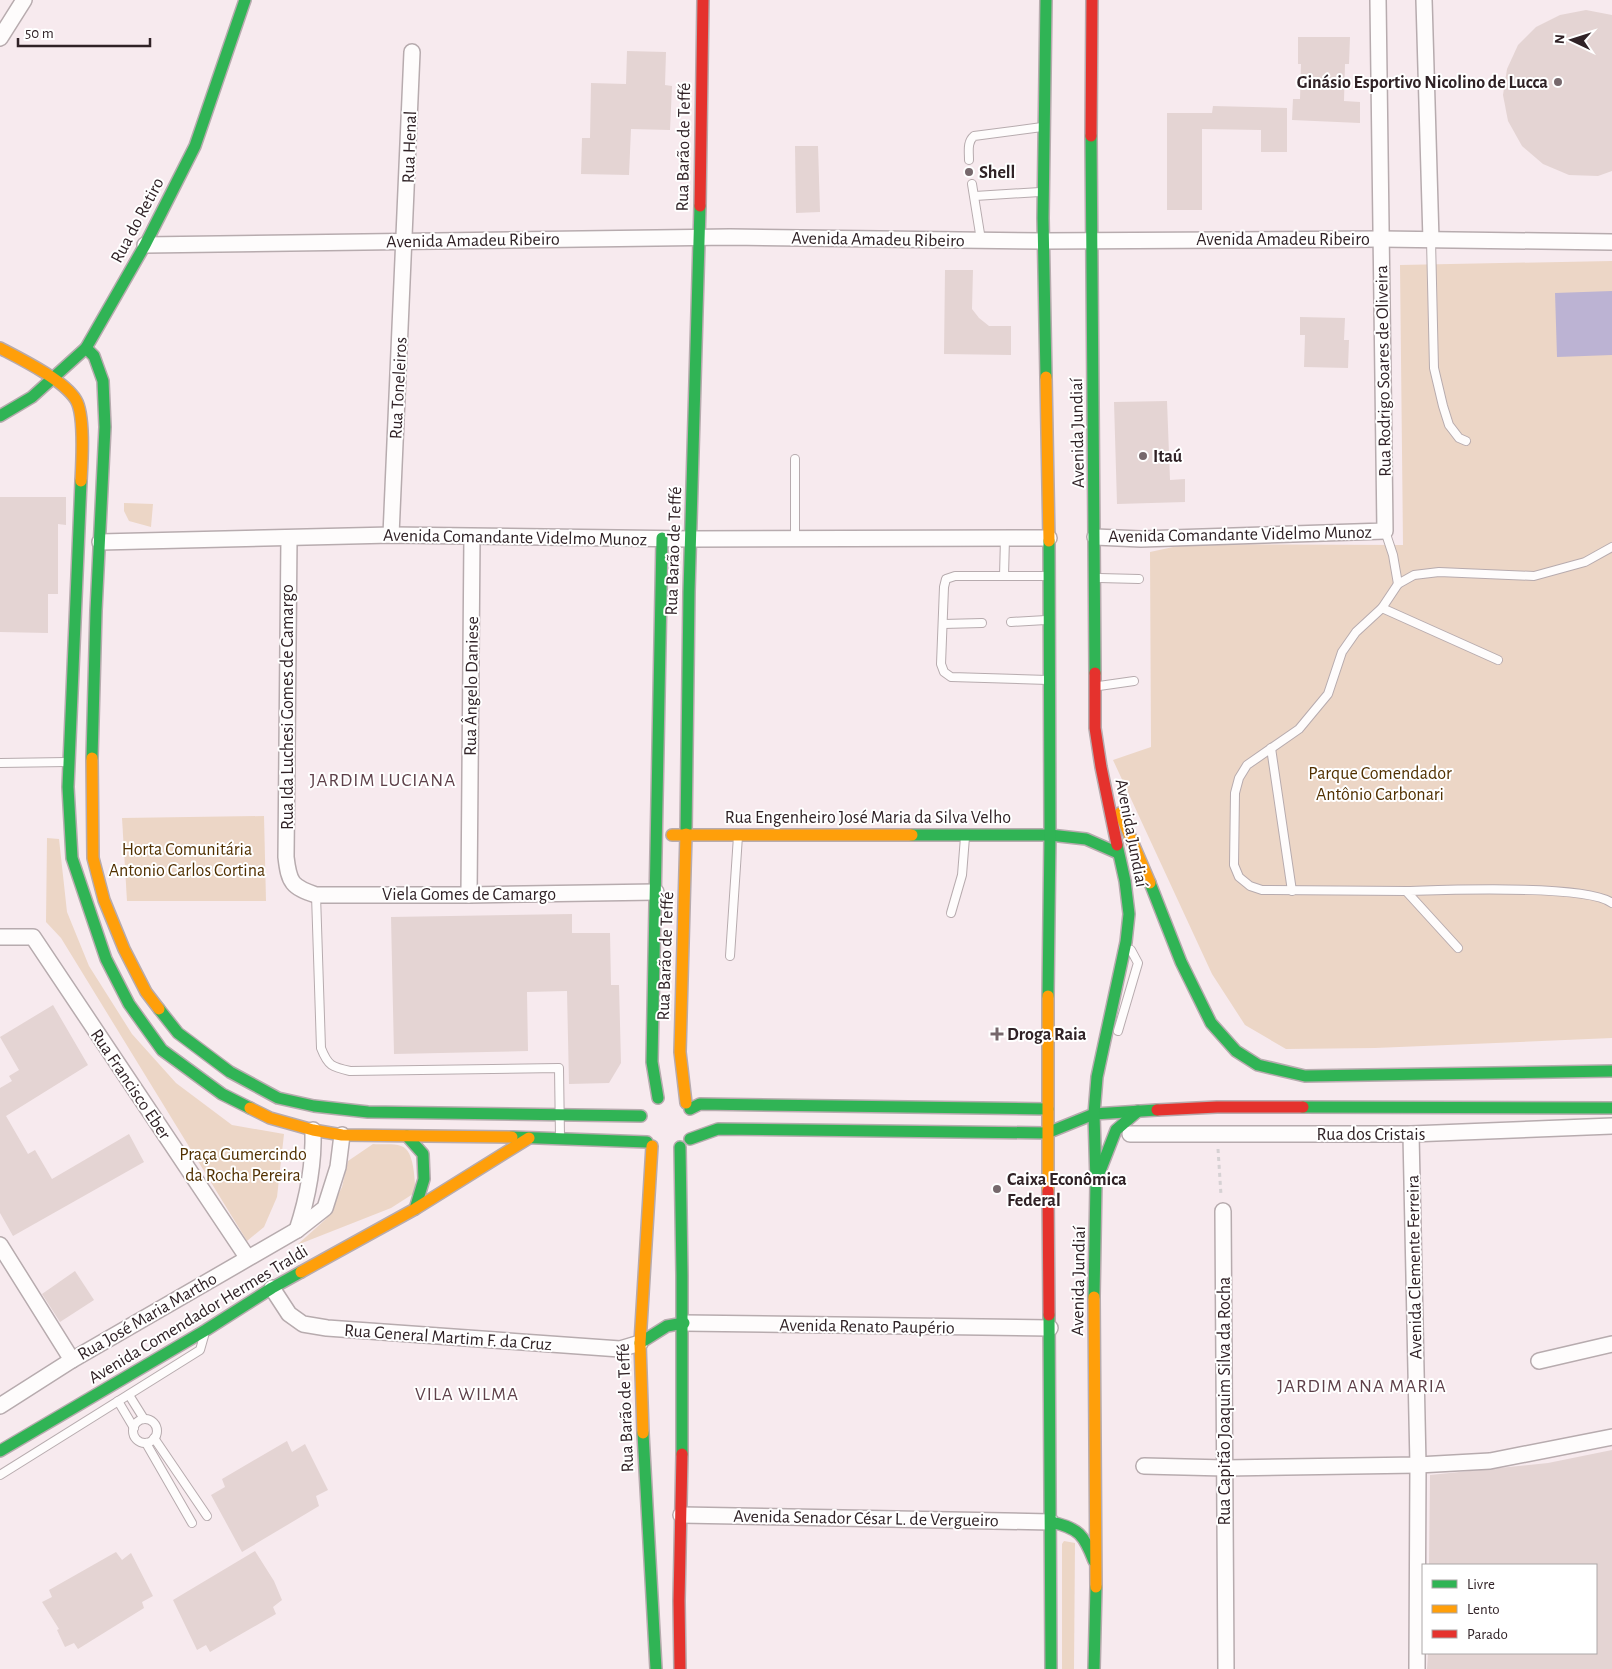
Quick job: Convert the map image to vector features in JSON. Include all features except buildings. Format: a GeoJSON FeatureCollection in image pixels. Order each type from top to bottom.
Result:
{"type":"FeatureCollection","features":[{"type":"Feature","properties":{"kind":"main road","name":"Rua do Retiro"},"geometry":{"type":"LineString","coordinates":[[0,416],[32,397],[86,348],[145,245],[195,146],[245,0]]}},
{"type":"Feature","properties":{"kind":"main road","name":"Rua Barão de Teffé"},"geometry":{"type":"LineString","coordinates":[[691,1113],[680,1052],[686,834],[689,592],[700,237],[703,0]]}},
{"type":"Feature","properties":{"kind":"main road","name":"Avenida Jundiaí"},"geometry":{"type":"LineString","coordinates":[[1046,0],[1044,241],[1050,538],[1047,1133],[1050,1328],[1051,1669]]}},
{"type":"Feature","properties":{"kind":"main road","name":"Avenida Jundiaí"},"geometry":{"type":"LineString","coordinates":[[1092,0],[1091,240],[1095,537],[1095,728],[1118,854],[1125,881],[1129,914],[1126,942],[1097,1077],[1094,1114],[1096,1182],[1094,1391],[1097,1567],[1094,1669]]}},
{"type":"Feature","properties":{"kind":"main road"},"geometry":{"type":"LineString","coordinates":[[0,348],[20,358],[52,380],[76,401],[82,432],[81,524],[68,787],[72,858],[106,959],[128,1004],[162,1050],[222,1094],[270,1118],[313,1130],[342,1134],[472,1136],[650,1144]]}},
{"type":"Feature","properties":{"kind":"main road"},"geometry":{"type":"LineString","coordinates":[[86,348],[94,356],[103,381],[106,427],[96,611],[91,785],[93,858],[104,900],[124,949],[146,992],[178,1033],[230,1072],[278,1098],[314,1106],[368,1112],[641,1116]]}},
{"type":"Feature","properties":{"kind":"main road"},"geometry":{"type":"LineString","coordinates":[[81,524],[100,542]]}},
{"type":"Feature","properties":{"kind":"main road","name":"Rua Barão de Teffé"},"geometry":{"type":"LineString","coordinates":[[658,1098],[652,1062],[662,538]]}},
{"type":"Feature","properties":{"kind":"main road"},"geometry":{"type":"LineString","coordinates":[[661,567],[673,575],[689,592]]}},
{"type":"Feature","properties":{"kind":"main road"},"geometry":{"type":"LineString","coordinates":[[1101,767],[1150,882],[1181,962],[1211,1023],[1236,1051],[1258,1065],[1305,1076],[1612,1071]]}},
{"type":"Feature","properties":{"kind":"main road","name":"Rua Engenheiro José Maria da Silva Velho"},"geometry":{"type":"LineString","coordinates":[[657,836],[686,834],[1072,835],[1096,841],[1130,860],[1150,882]]}},
{"type":"Feature","properties":{"kind":"main road"},"geometry":{"type":"LineString","coordinates":[[691,1113],[673,1097],[658,1098],[647,1105],[641,1116],[641,1130],[650,1144],[659,1150],[666,1151],[680,1147],[690,1139],[718,1129],[1047,1133],[1094,1114],[1217,1107],[1612,1108]]}},
{"type":"Feature","properties":{"kind":"main road"},"geometry":{"type":"LineString","coordinates":[[690,1139],[691,1113],[700,1104],[1048,1109]]}},
{"type":"Feature","properties":{"kind":"main road"},"geometry":{"type":"LineString","coordinates":[[1096,1182],[1116,1130],[1138,1111]]}},
{"type":"Feature","properties":{"kind":"main road"},"geometry":{"type":"LineString","coordinates":[[407,1136],[423,1154],[424,1179],[415,1209]]}},
{"type":"Feature","properties":{"kind":"main road","name":"Avenida Comendador Hermes Traldi"},"geometry":{"type":"LineString","coordinates":[[0,1450],[206,1330],[272,1288],[415,1209],[529,1138]]}},
{"type":"Feature","properties":{"kind":"main road","name":"Rua Barão de Teffé"},"geometry":{"type":"LineString","coordinates":[[650,1144],[640,1343],[656,1669]]}},
{"type":"Feature","properties":{"kind":"main road"},"geometry":{"type":"LineString","coordinates":[[680,1147],[684,1323],[670,1517],[680,1669]]}},
{"type":"Feature","properties":{"kind":"main road"},"geometry":{"type":"LineString","coordinates":[[640,1343],[667,1326],[684,1323]]}},
{"type":"Feature","properties":{"kind":"main road"},"geometry":{"type":"LineString","coordinates":[[648,1527],[670,1517]]}},
{"type":"Feature","properties":{"kind":"main road"},"geometry":{"type":"LineString","coordinates":[[1051,1522],[1070,1525],[1086,1538],[1097,1567]]}},
{"type":"Feature","properties":{"kind":"main road"},"geometry":{"type":"LineString","coordinates":[[654,1636],[664,1669]]}},
{"type":"Feature","properties":{"kind":"street"},"geometry":{"type":"LineString","coordinates":[[0,38],[24,0]]}},
{"type":"Feature","properties":{"kind":"street","name":"Rua Rodrigo Soares de Oliveira"},"geometry":{"type":"LineString","coordinates":[[1378,0],[1385,531]]}},
{"type":"Feature","properties":{"kind":"street"},"geometry":{"type":"LineString","coordinates":[[1424,0],[1431,240]]}},
{"type":"Feature","properties":{"kind":"street","name":"Rua Henal"},"geometry":{"type":"LineString","coordinates":[[405,242],[412,52]]}},
{"type":"Feature","properties":{"kind":"street","name":"Avenida Amadeu Ribeiro"},"geometry":{"type":"LineString","coordinates":[[145,245],[700,237],[1044,241],[1380,239],[1612,242]]}},
{"type":"Feature","properties":{"kind":"street","name":"Rua Toneleiros"},"geometry":{"type":"LineString","coordinates":[[391,535],[405,242]]}},
{"type":"Feature","properties":{"kind":"street","name":"Avenida Comandante Videlmo Munoz"},"geometry":{"type":"LineString","coordinates":[[1095,537],[1141,538],[1385,531]]}},
{"type":"Feature","properties":{"kind":"street","name":"Avenida Comandante Videlmo Munoz"},"geometry":{"type":"LineString","coordinates":[[100,542],[391,535],[662,538],[1050,538]]}},
{"type":"Feature","properties":{"kind":"street","name":"Rua Ângelo Daniese"},"geometry":{"type":"LineString","coordinates":[[468,895],[472,537]]}},
{"type":"Feature","properties":{"kind":"street","name":"Rua Ida Luchesi Gomes de Camargo"},"geometry":{"type":"LineString","coordinates":[[288,876],[286,847],[289,538]]}},
{"type":"Feature","properties":{"kind":"street","name":"Viela Gomes de Camargo"},"geometry":{"type":"LineString","coordinates":[[288,876],[299,889],[316,895],[656,892]]}},
{"type":"Feature","properties":{"kind":"street","name":"Rua Francisco Eber"},"geometry":{"type":"LineString","coordinates":[[0,937],[33,937],[247,1257]]}},
{"type":"Feature","properties":{"kind":"street"},"geometry":{"type":"LineString","coordinates":[[1217,1107],[1217,1134]]}},
{"type":"Feature","properties":{"kind":"street","name":"Rua dos Cristais"},"geometry":{"type":"LineString","coordinates":[[1130,1134],[1411,1134],[1612,1126]]}},
{"type":"Feature","properties":{"kind":"street"},"geometry":{"type":"LineString","coordinates":[[297,1230],[307,1199],[313,1157],[313,1130]]}},
{"type":"Feature","properties":{"kind":"street","name":"Rua José Maria Martho"},"geometry":{"type":"LineString","coordinates":[[0,1406],[72,1360],[247,1257],[297,1230],[325,1208],[338,1167],[342,1134]]}},
{"type":"Feature","properties":{"kind":"street","name":"Avenida Clemente Ferreira"},"geometry":{"type":"LineString","coordinates":[[1411,1134],[1418,1465],[1417,1669]]}},
{"type":"Feature","properties":{"kind":"street","name":"Rua Capitão Joaquim Silva da Rocha"},"geometry":{"type":"LineString","coordinates":[[1222,1212],[1226,1669]]}},
{"type":"Feature","properties":{"kind":"street"},"geometry":{"type":"LineString","coordinates":[[0,1245],[72,1360]]}},
{"type":"Feature","properties":{"kind":"street","name":"Rua General Martim F. da Cruz"},"geometry":{"type":"LineString","coordinates":[[272,1288],[289,1314],[303,1324],[327,1328],[620,1349],[640,1343]]}},
{"type":"Feature","properties":{"kind":"street","name":"Avenida Renato Paupério"},"geometry":{"type":"LineString","coordinates":[[684,1323],[1050,1328]]}},
{"type":"Feature","properties":{"kind":"street"},"geometry":{"type":"LineString","coordinates":[[1539,1361],[1612,1344]]}},
{"type":"Feature","properties":{"kind":"street"},"geometry":{"type":"LineString","coordinates":[[1144,1466],[1225,1468],[1418,1465],[1490,1461],[1612,1437]]}},
{"type":"Feature","properties":{"kind":"street","name":"Avenida Senador César L. de Vergueiro"},"geometry":{"type":"LineString","coordinates":[[670,1517],[1051,1522]]}},
{"type":"Feature","properties":{"kind":"lane"},"geometry":{"type":"LineString","coordinates":[[969,160],[968,146],[971,138],[974,136],[1044,127]]}},
{"type":"Feature","properties":{"kind":"lane"},"geometry":{"type":"LineString","coordinates":[[972,184],[981,240]]}},
{"type":"Feature","properties":{"kind":"lane"},"geometry":{"type":"LineString","coordinates":[[975,196],[1044,192]]}},
{"type":"Feature","properties":{"kind":"lane"},"geometry":{"type":"LineString","coordinates":[[1431,240],[1434,368],[1449,425],[1459,438],[1466,442]]}},
{"type":"Feature","properties":{"kind":"lane"},"geometry":{"type":"LineString","coordinates":[[795,459],[796,538]]}},
{"type":"Feature","properties":{"kind":"lane"},"geometry":{"type":"LineString","coordinates":[[1385,531],[1393,554],[1398,584]]}},
{"type":"Feature","properties":{"kind":"lane"},"geometry":{"type":"LineString","coordinates":[[1004,576],[1005,538]]}},
{"type":"Feature","properties":{"kind":"lane"},"geometry":{"type":"LineString","coordinates":[[1612,547],[1585,562],[1534,576],[1439,572],[1414,575],[1398,584],[1382,608],[1356,632],[1342,652],[1328,694],[1299,729],[1247,766],[1239,778],[1235,793],[1234,865],[1239,877],[1250,886],[1262,890],[1406,892],[1524,890],[1596,896],[1612,904]]}},
{"type":"Feature","properties":{"kind":"lane"},"geometry":{"type":"LineString","coordinates":[[1049,576],[955,576],[946,579],[944,587],[941,664],[944,672],[951,677],[1050,680]]}},
{"type":"Feature","properties":{"kind":"lane"},"geometry":{"type":"LineString","coordinates":[[1094,578],[1139,579]]}},
{"type":"Feature","properties":{"kind":"lane"},"geometry":{"type":"LineString","coordinates":[[1382,608],[1498,660]]}},
{"type":"Feature","properties":{"kind":"lane"},"geometry":{"type":"LineString","coordinates":[[1011,622],[1050,620]]}},
{"type":"Feature","properties":{"kind":"lane"},"geometry":{"type":"LineString","coordinates":[[943,624],[982,623]]}},
{"type":"Feature","properties":{"kind":"lane"},"geometry":{"type":"LineString","coordinates":[[1094,687],[1134,681]]}},
{"type":"Feature","properties":{"kind":"lane"},"geometry":{"type":"LineString","coordinates":[[1271,748],[1292,891]]}},
{"type":"Feature","properties":{"kind":"lane"},"geometry":{"type":"LineString","coordinates":[[0,763],[69,762]]}},
{"type":"Feature","properties":{"kind":"lane"},"geometry":{"type":"LineString","coordinates":[[730,956],[738,834]]}},
{"type":"Feature","properties":{"kind":"lane"},"geometry":{"type":"LineString","coordinates":[[951,913],[962,875],[966,835]]}},
{"type":"Feature","properties":{"kind":"lane"},"geometry":{"type":"LineString","coordinates":[[1406,892],[1458,948]]}},
{"type":"Feature","properties":{"kind":"lane"},"geometry":{"type":"LineString","coordinates":[[316,895],[321,1048],[326,1060],[334,1068],[350,1071],[559,1068],[560,1139]]}},
{"type":"Feature","properties":{"kind":"lane"},"geometry":{"type":"LineString","coordinates":[[0,1474],[200,1350],[206,1330]]}},
{"type":"Feature","properties":{"kind":"lane"},"geometry":{"type":"LineString","coordinates":[[129,1395],[144,1419],[156,1425],[157,1434],[146,1443]]}},
{"type":"Feature","properties":{"kind":"lane"},"geometry":{"type":"LineString","coordinates":[[118,1402],[134,1428]]}},
{"type":"Feature","properties":{"kind":"lane"},"geometry":{"type":"LineString","coordinates":[[144,1419],[136,1423],[133,1432],[138,1440],[146,1443],[192,1523]]}},
{"type":"Feature","properties":{"kind":"lane"},"geometry":{"type":"LineString","coordinates":[[154,1438],[207,1516]]}},
{"type":"Feature","properties":{"kind":"path"},"geometry":{"type":"LineString","coordinates":[[1217,1134],[1222,1212]]}},
{"type":"Feature","properties":{"kind":"green space","name":"Parque Comendador Antônio Carbonari"},"geometry":{"type":"Polygon","coordinates":[[[1612,261],[1612,1038],[1375,1048],[1286,1049],[1245,1025],[1212,974],[1113,760],[1151,747],[1150,552],[1187,544],[1403,545],[1400,265],[1612,261]]]}},
{"type":"Feature","properties":{"kind":"green space"},"geometry":{"type":"Polygon","coordinates":[[[124,503],[153,504],[151,527],[129,521],[124,511],[124,503]]]}},
{"type":"Feature","properties":{"kind":"green space","name":"Horta Comunitária Antonio Carlos Cortina"},"geometry":{"type":"Polygon","coordinates":[[[264,816],[266,901],[127,901],[122,818],[264,816]]]}},
{"type":"Feature","properties":{"kind":"green space","name":"Praça Gumercindo da Rocha Pereira"},"geometry":{"type":"Polygon","coordinates":[[[47,838],[59,839],[67,912],[89,966],[132,1034],[176,1083],[232,1125],[284,1134],[277,1197],[264,1227],[247,1241],[61,938],[46,922],[47,838]]]}},
{"type":"Feature","properties":{"kind":"green space"},"geometry":{"type":"Polygon","coordinates":[[[373,1144],[401,1146],[406,1149],[411,1159],[416,1192],[391,1208],[297,1245],[326,1219],[342,1187],[348,1161],[373,1144]]]}},
{"type":"Feature","properties":{"kind":"green space"},"geometry":{"type":"Polygon","coordinates":[[[1064,1541],[1075,1543],[1074,1669],[1062,1669],[1062,1544],[1064,1541]]]}},
{"type":"Feature","properties":{"kind":"shaded area"},"geometry":{"type":"Polygon","coordinates":[[[1612,291],[1612,355],[1557,357],[1555,293],[1612,291]]]}},
{"type":"Feature","properties":{"kind":"traffic: fast"},"geometry":{"type":"LineString","coordinates":[[0,416],[32,397],[86,348],[145,245],[195,146],[245,0]]}},
{"type":"Feature","properties":{"kind":"traffic: fast"},"geometry":{"type":"LineString","coordinates":[[1046,0],[1043,218],[1046,377]]}},
{"type":"Feature","properties":{"kind":"traffic: fast"},"geometry":{"type":"LineString","coordinates":[[1091,136],[1095,673]]}},
{"type":"Feature","properties":{"kind":"traffic: fast"},"geometry":{"type":"LineString","coordinates":[[686,834],[689,592],[700,206]]}},
{"type":"Feature","properties":{"kind":"traffic: fast"},"geometry":{"type":"LineString","coordinates":[[86,348],[94,356],[103,381],[105,427],[96,611],[92,758]]}},
{"type":"Feature","properties":{"kind":"traffic: fast"},"geometry":{"type":"LineString","coordinates":[[81,481],[68,787],[72,858],[106,959],[129,1004],[162,1050],[222,1094],[250,1108]]}},
{"type":"Feature","properties":{"kind":"traffic: fast"},"geometry":{"type":"LineString","coordinates":[[658,1098],[652,1062],[662,538]]}},
{"type":"Feature","properties":{"kind":"traffic: fast"},"geometry":{"type":"LineString","coordinates":[[1048,996],[1050,835],[1049,541]]}},
{"type":"Feature","properties":{"kind":"traffic: fast"},"geometry":{"type":"LineString","coordinates":[[912,835],[1050,835]]}},
{"type":"Feature","properties":{"kind":"traffic: fast"},"geometry":{"type":"LineString","coordinates":[[1050,835],[1086,839],[1118,853]]}},
{"type":"Feature","properties":{"kind":"traffic: fast"},"geometry":{"type":"LineString","coordinates":[[1094,1297],[1096,1182],[1094,1114],[1097,1077],[1126,942],[1129,914],[1125,881],[1117,845]]}},
{"type":"Feature","properties":{"kind":"traffic: fast"},"geometry":{"type":"LineString","coordinates":[[1139,871],[1150,883],[1181,962],[1211,1023],[1236,1051],[1258,1065],[1305,1076],[1612,1071]]}},
{"type":"Feature","properties":{"kind":"traffic: fast"},"geometry":{"type":"LineString","coordinates":[[159,1009],[178,1033],[230,1072],[278,1098],[314,1106],[368,1112],[641,1116]]}},
{"type":"Feature","properties":{"kind":"traffic: fast"},"geometry":{"type":"LineString","coordinates":[[690,1109],[700,1104],[1048,1109]]}},
{"type":"Feature","properties":{"kind":"traffic: fast"},"geometry":{"type":"LineString","coordinates":[[1303,1107],[1612,1108]]}},
{"type":"Feature","properties":{"kind":"traffic: fast"},"geometry":{"type":"LineString","coordinates":[[690,1139],[718,1129],[1047,1133],[1094,1114],[1157,1110]]}},
{"type":"Feature","properties":{"kind":"traffic: fast"},"geometry":{"type":"LineString","coordinates":[[1100,1171],[1116,1130],[1138,1111]]}},
{"type":"Feature","properties":{"kind":"traffic: fast"},"geometry":{"type":"LineString","coordinates":[[407,1136],[423,1154],[424,1179],[415,1209]]}},
{"type":"Feature","properties":{"kind":"traffic: fast"},"geometry":{"type":"LineString","coordinates":[[512,1137],[647,1142]]}},
{"type":"Feature","properties":{"kind":"traffic: fast"},"geometry":{"type":"LineString","coordinates":[[680,1147],[682,1454]]}},
{"type":"Feature","properties":{"kind":"traffic: fast"},"geometry":{"type":"LineString","coordinates":[[0,1451],[301,1272]]}},
{"type":"Feature","properties":{"kind":"traffic: fast"},"geometry":{"type":"LineString","coordinates":[[1049,1315],[1051,1669]]}},
{"type":"Feature","properties":{"kind":"traffic: fast"},"geometry":{"type":"LineString","coordinates":[[640,1343],[667,1326],[684,1323]]}},
{"type":"Feature","properties":{"kind":"traffic: fast"},"geometry":{"type":"LineString","coordinates":[[643,1433],[656,1669]]}},
{"type":"Feature","properties":{"kind":"traffic: fast"},"geometry":{"type":"LineString","coordinates":[[1051,1522],[1068,1527],[1079,1534],[1087,1545],[1094,1561]]}},
{"type":"Feature","properties":{"kind":"traffic: fast"},"geometry":{"type":"LineString","coordinates":[[1094,1669],[1096,1587]]}},
{"type":"Feature","properties":{"kind":"traffic: slow"},"geometry":{"type":"LineString","coordinates":[[0,348],[52,378],[70,392],[76,400],[82,427],[81,481]]}},
{"type":"Feature","properties":{"kind":"traffic: slow"},"geometry":{"type":"LineString","coordinates":[[1046,377],[1049,541]]}},
{"type":"Feature","properties":{"kind":"traffic: slow"},"geometry":{"type":"LineString","coordinates":[[92,758],[93,858],[104,900],[124,949],[146,992],[159,1009]]}},
{"type":"Feature","properties":{"kind":"traffic: slow"},"geometry":{"type":"LineString","coordinates":[[1120,813],[1150,883]]}},
{"type":"Feature","properties":{"kind":"traffic: slow"},"geometry":{"type":"LineString","coordinates":[[686,834],[680,1052],[686,1103]]}},
{"type":"Feature","properties":{"kind":"traffic: slow"},"geometry":{"type":"LineString","coordinates":[[672,835],[912,835]]}},
{"type":"Feature","properties":{"kind":"traffic: slow"},"geometry":{"type":"LineString","coordinates":[[1048,996],[1048,1191]]}},
{"type":"Feature","properties":{"kind":"traffic: slow"},"geometry":{"type":"LineString","coordinates":[[250,1108],[270,1118],[313,1130],[342,1135],[512,1137]]}},
{"type":"Feature","properties":{"kind":"traffic: slow"},"geometry":{"type":"LineString","coordinates":[[301,1272],[415,1209],[529,1138]]}},
{"type":"Feature","properties":{"kind":"traffic: slow"},"geometry":{"type":"LineString","coordinates":[[643,1433],[640,1343],[652,1146]]}},
{"type":"Feature","properties":{"kind":"traffic: slow"},"geometry":{"type":"LineString","coordinates":[[1094,1297],[1096,1587]]}},
{"type":"Feature","properties":{"kind":"traffic: jam"},"geometry":{"type":"LineString","coordinates":[[700,206],[703,0]]}},
{"type":"Feature","properties":{"kind":"traffic: jam"},"geometry":{"type":"LineString","coordinates":[[1091,136],[1092,0]]}},
{"type":"Feature","properties":{"kind":"traffic: jam"},"geometry":{"type":"LineString","coordinates":[[1095,673],[1095,728],[1117,845]]}},
{"type":"Feature","properties":{"kind":"traffic: jam"},"geometry":{"type":"LineString","coordinates":[[1157,1110],[1217,1107],[1303,1107]]}},
{"type":"Feature","properties":{"kind":"traffic: jam"},"geometry":{"type":"LineString","coordinates":[[1048,1191],[1049,1315]]}},
{"type":"Feature","properties":{"kind":"traffic: jam"},"geometry":{"type":"LineString","coordinates":[[680,1669],[679,1601],[682,1454]]}},
{"type":"Feature","properties":{"kind":"place","name":"Ginásio Esportivo Nicolino de Lucca"},"geometry":{"type":"Point","coordinates":[1558,82]}},
{"type":"Feature","properties":{"kind":"place","name":"Shell"},"geometry":{"type":"Point","coordinates":[969,172]}},
{"type":"Feature","properties":{"kind":"place","name":"Itaú"},"geometry":{"type":"Point","coordinates":[1143,456]}},
{"type":"Feature","properties":{"kind":"place","name":"Droga Raia"},"geometry":{"type":"Point","coordinates":[997,1034]}},
{"type":"Feature","properties":{"kind":"place","name":"Caixa Econômica Federal"},"geometry":{"type":"Point","coordinates":[997,1189]}},
{"type":"Feature","properties":{"kind":"district","name":"JARDIM LUCIANA"},"geometry":{"type":"Point","coordinates":[383,779]}},
{"type":"Feature","properties":{"kind":"district","name":"JARDIM ANA MARIA"},"geometry":{"type":"Point","coordinates":[1362,1385]}},
{"type":"Feature","properties":{"kind":"district","name":"VILA WILMA"},"geometry":{"type":"Point","coordinates":[467,1393]}}]}
